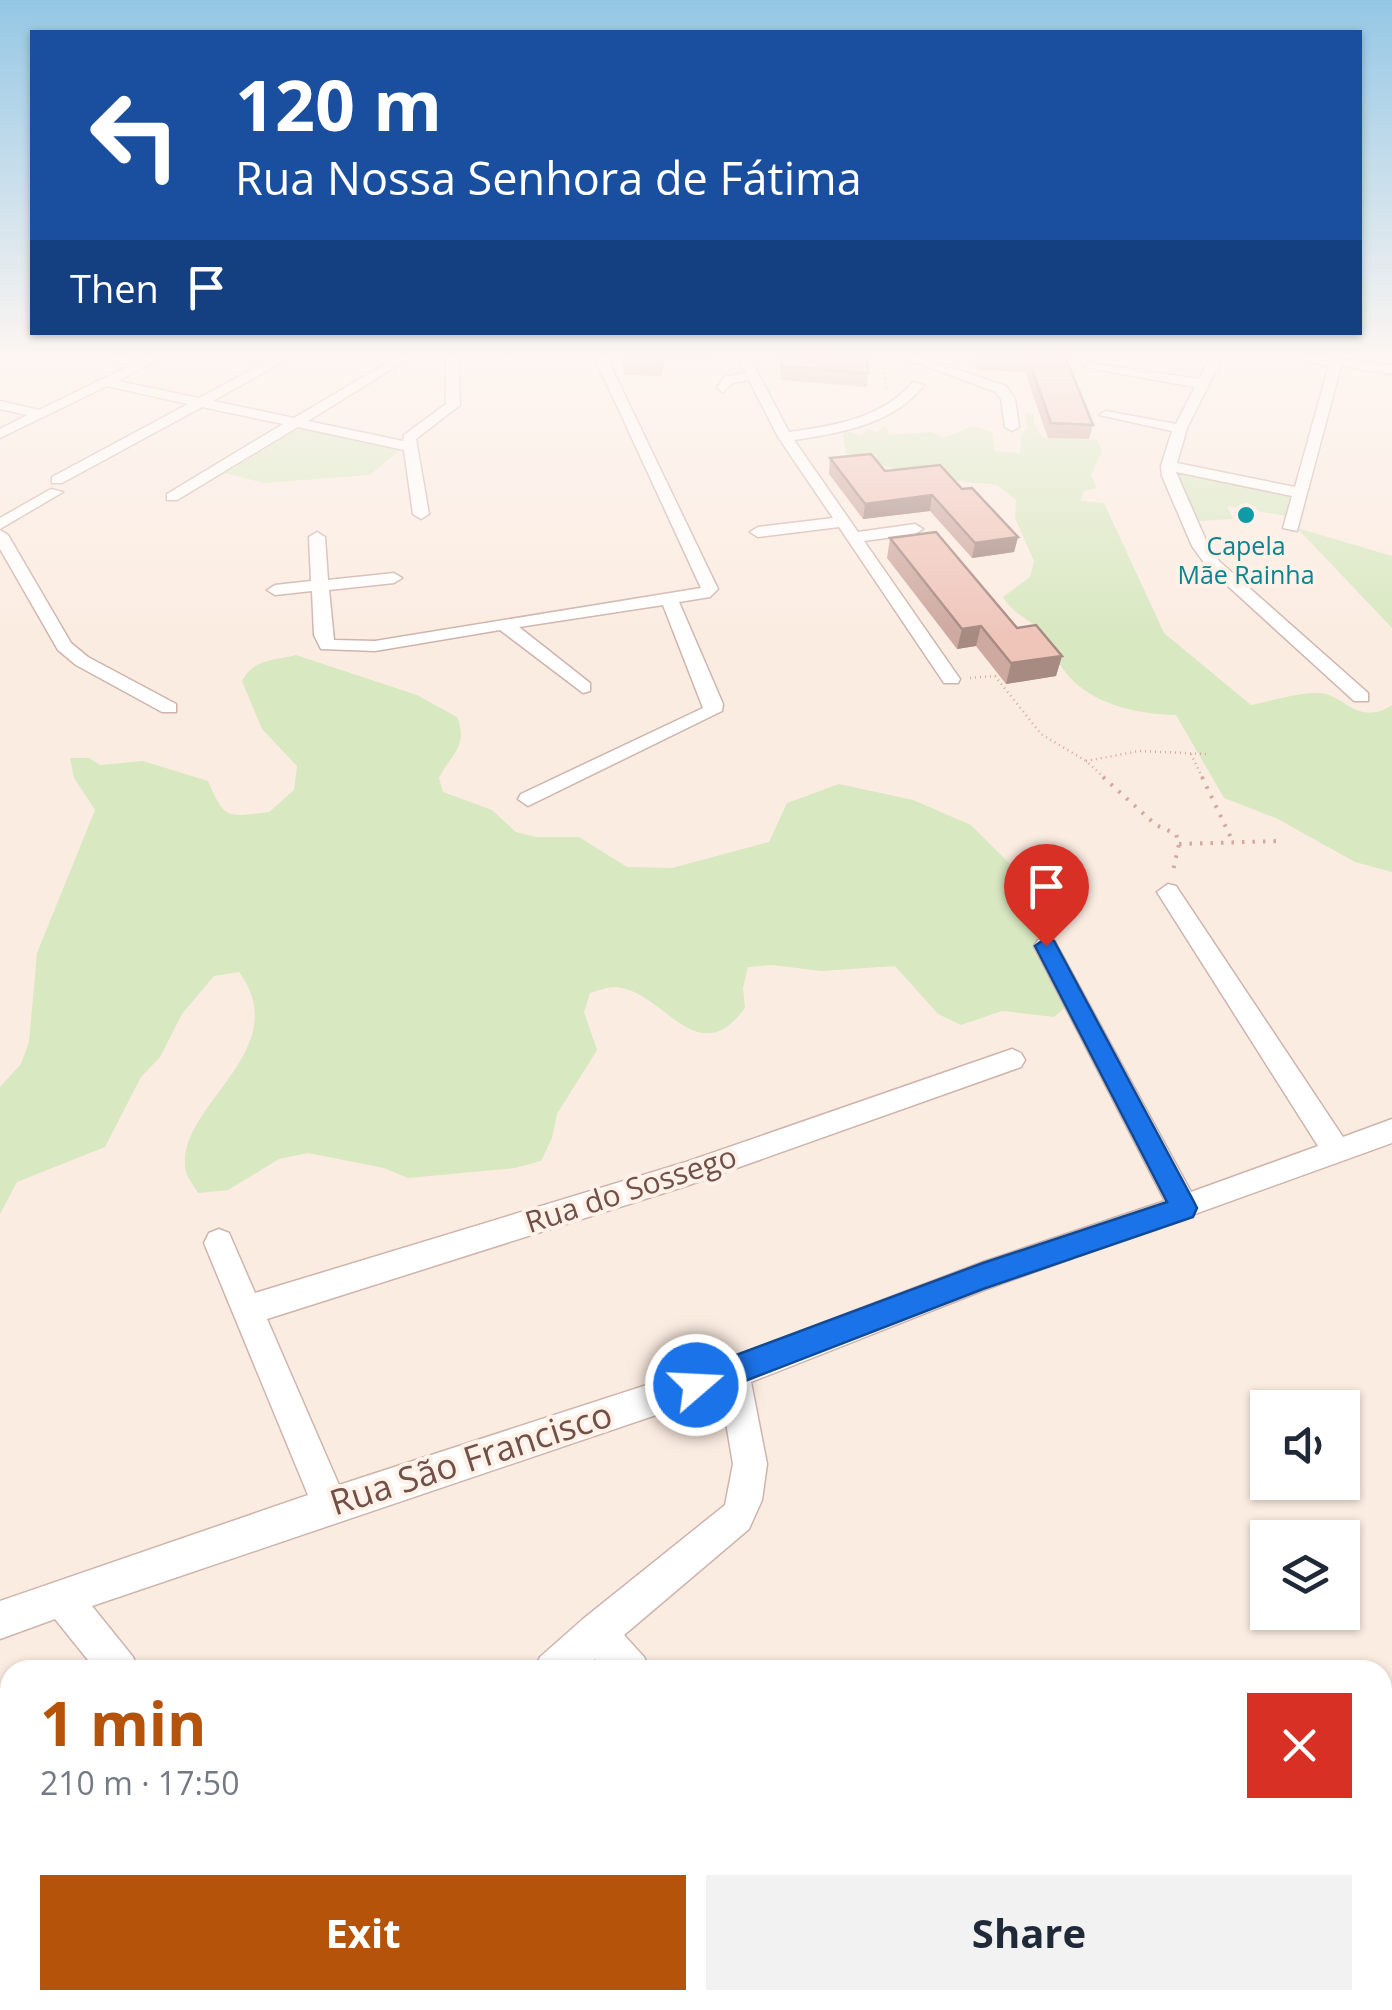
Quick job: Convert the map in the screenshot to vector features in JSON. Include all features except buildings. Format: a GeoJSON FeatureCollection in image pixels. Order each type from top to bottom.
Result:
{"type":"FeatureCollection","features":[{"type":"Feature","properties":{"kind":"street"},"geometry":{"type":"LineString","coordinates":[[0,524],[121,448]]}},
{"type":"Feature","properties":{"kind":"street"},"geometry":{"type":"LineString","coordinates":[[172,497],[256,448]]}},
{"type":"Feature","properties":{"kind":"street"},"geometry":{"type":"LineString","coordinates":[[409,448],[421,514]]}},
{"type":"Feature","properties":{"kind":"street"},"geometry":{"type":"LineString","coordinates":[[317,538],[324,641],[335,647],[374,646],[704,593],[710,586],[644,448]]}},
{"type":"Feature","properties":{"kind":"street"},"geometry":{"type":"LineString","coordinates":[[792,448],[951,679]]}},
{"type":"Feature","properties":{"kind":"street"},"geometry":{"type":"LineString","coordinates":[[1174,448],[1168,466],[1200,546],[1213,564],[1361,697]]}},
{"type":"Feature","properties":{"kind":"street"},"geometry":{"type":"LineString","coordinates":[[1292,528],[1317,448]]}},
{"type":"Feature","properties":{"kind":"street"},"geometry":{"type":"LineString","coordinates":[[1168,466],[1302,493]]}},
{"type":"Feature","properties":{"kind":"street"},"geometry":{"type":"LineString","coordinates":[[758,532],[840,522]]}},
{"type":"Feature","properties":{"kind":"street"},"geometry":{"type":"LineString","coordinates":[[851,538],[915,530]]}},
{"type":"Feature","properties":{"kind":"street"},"geometry":{"type":"LineString","coordinates":[[0,535],[64,646],[82,662],[169,708]]}},
{"type":"Feature","properties":{"kind":"street"},"geometry":{"type":"LineString","coordinates":[[275,590],[394,578]]}},
{"type":"Feature","properties":{"kind":"street"},"geometry":{"type":"LineString","coordinates":[[528,799],[712,710],[670,599]]}},
{"type":"Feature","properties":{"kind":"street"},"geometry":{"type":"LineString","coordinates":[[504,624],[583,687]]}},
{"type":"Feature","properties":{"kind":"street"},"geometry":{"type":"LineString","coordinates":[[1168,892],[1337,1152]]}},
{"type":"Feature","properties":{"kind":"street"},"geometry":{"type":"LineString","coordinates":[[1046,946],[1184,1208]]}},
{"type":"Feature","properties":{"kind":"street","name":"Rua do Sossego"},"geometry":{"type":"LineString","coordinates":[[247,1310],[686,1174],[1012,1060]]}},
{"type":"Feature","properties":{"kind":"street","name":"Rua São Francisco"},"geometry":{"type":"LineString","coordinates":[[0,1620],[330,1505],[733,1372],[983,1276],[1184,1208],[1392,1131]]}},
{"type":"Feature","properties":{"kind":"street"},"geometry":{"type":"LineString","coordinates":[[219,1243],[330,1505]]}},
{"type":"Feature","properties":{"kind":"street"},"geometry":{"type":"LineString","coordinates":[[564,1660],[737,1517],[746,1502],[750,1450],[733,1372]]}},
{"type":"Feature","properties":{"kind":"street"},"geometry":{"type":"LineString","coordinates":[[61,1598],[112,1660]]}},
{"type":"Feature","properties":{"kind":"street"},"geometry":{"type":"LineString","coordinates":[[596,1632],[622,1660]]}},
{"type":"Feature","properties":{"kind":"path"},"geometry":{"type":"LineString","coordinates":[[951,679],[995,676],[1041,734],[1086,761],[1156,825],[1176,834],[1179,844],[1168,892]]}},
{"type":"Feature","properties":{"kind":"path"},"geometry":{"type":"LineString","coordinates":[[1086,761],[1139,751],[1207,754]]}},
{"type":"Feature","properties":{"kind":"path"},"geometry":{"type":"LineString","coordinates":[[1190,753],[1232,840]]}},
{"type":"Feature","properties":{"kind":"path"},"geometry":{"type":"LineString","coordinates":[[1179,844],[1278,842]]}},
{"type":"Feature","properties":{"kind":"green space"},"geometry":{"type":"Polygon","coordinates":[[[267,448],[399,451],[370,475],[264,483],[225,473],[267,448]]]}},
{"type":"Feature","properties":{"kind":"green space"},"geometry":{"type":"Polygon","coordinates":[[[845,448],[994,448],[995,451],[1020,453],[1020,448],[1101,448],[1091,475],[1097,488],[1084,491],[1080,501],[1104,503],[1164,633],[1251,705],[1316,693],[1369,713],[1392,705],[1392,872],[1355,862],[1276,818],[1224,798],[1176,715],[1114,705],[1073,681],[1042,632],[1003,597],[1030,577],[1034,561],[1015,518],[1016,500],[997,485],[921,477],[846,454],[845,448]]]}},
{"type":"Feature","properties":{"kind":"green space"},"geometry":{"type":"Polygon","coordinates":[[[1173,470],[1292,495],[1287,516],[1227,506],[1233,519],[1198,521],[1173,470]]]}},
{"type":"Feature","properties":{"kind":"green space"},"geometry":{"type":"Polygon","coordinates":[[[1297,528],[1392,556],[1392,628],[1297,528]]]}},
{"type":"Feature","properties":{"kind":"green space"},"geometry":{"type":"Polygon","coordinates":[[[296,655],[417,695],[457,717],[460,743],[439,778],[443,792],[492,810],[516,832],[536,837],[579,837],[627,867],[672,868],[769,842],[787,803],[839,784],[913,800],[971,825],[1025,879],[1049,965],[1069,1004],[1054,1017],[1002,1011],[961,1025],[938,1014],[895,966],[821,971],[772,965],[748,967],[743,988],[745,1008],[727,1026],[711,1033],[679,1023],[632,991],[608,988],[590,993],[584,1012],[597,1050],[557,1114],[552,1138],[541,1161],[515,1168],[408,1178],[384,1168],[308,1153],[279,1159],[228,1190],[198,1193],[186,1172],[187,1148],[197,1125],[244,1053],[254,1028],[253,1001],[239,972],[214,976],[182,1014],[160,1057],[141,1077],[105,1147],[17,1182],[0,1214],[0,1087],[21,1064],[29,1042],[37,953],[95,810],[74,778],[70,758],[89,758],[100,765],[143,761],[208,781],[229,813],[269,812],[294,790],[297,766],[262,729],[242,681],[259,664],[296,655]]]}},
{"type":"Feature","properties":{"kind":"place","name":"Capela Mãe Rainha"},"geometry":{"type":"Point","coordinates":[1246,515]}},
{"type":"Feature","properties":{"kind":"route"},"geometry":{"type":"LineString","coordinates":[[696,1385],[983,1276],[1184,1208],[1046,946]]}}]}
